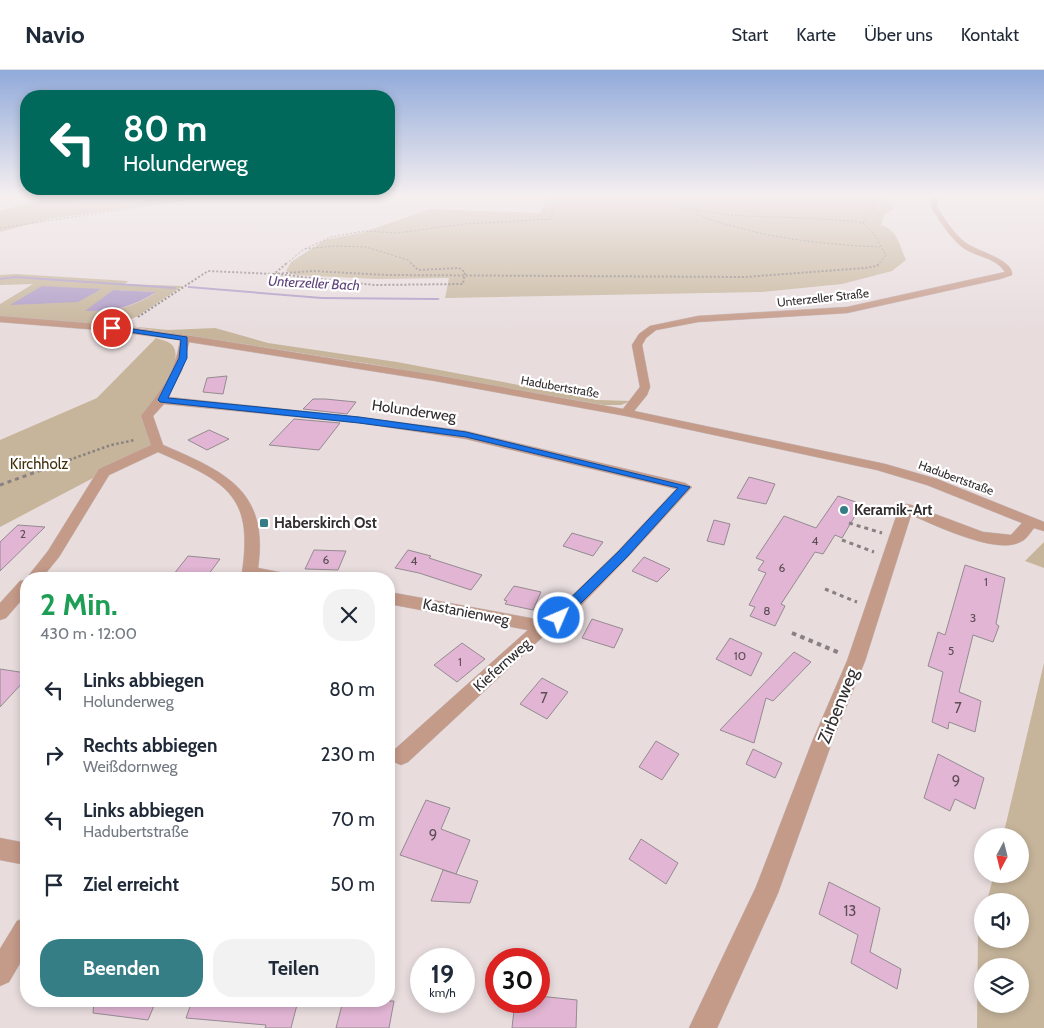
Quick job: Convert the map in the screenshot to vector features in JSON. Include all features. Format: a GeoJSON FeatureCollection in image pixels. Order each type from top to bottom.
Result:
{"type":"FeatureCollection","features":[{"type":"Feature","properties":{"kind":"street","name":"Unterzeller Straße"},"geometry":{"type":"LineString","coordinates":[[626,413],[645,388],[638,359],[637,345],[642,336],[653,328],[698,319],[854,309],[1000,277],[1010,273],[1004,265],[959,242]]}},
{"type":"Feature","properties":{"kind":"street","name":"Hadubertstraße"},"geometry":{"type":"LineString","coordinates":[[0,319],[59,322],[184,338],[435,378],[626,413],[880,466],[932,482],[1038,524]]}},
{"type":"Feature","properties":{"kind":"street"},"geometry":{"type":"LineString","coordinates":[[184,338],[183,358],[162,400],[147,416],[156,441],[209,470],[241,497],[254,529],[249,572]]}},
{"type":"Feature","properties":{"kind":"street","name":"Holunderweg"},"geometry":{"type":"LineString","coordinates":[[162,400],[359,420],[466,435],[685,487]]}},
{"type":"Feature","properties":{"kind":"street"},"geometry":{"type":"LineString","coordinates":[[38,572],[54,554],[104,472],[156,441]]}},
{"type":"Feature","properties":{"kind":"street","name":"Kiefernweg"},"geometry":{"type":"LineString","coordinates":[[401,756],[543,627],[559,618],[623,554],[685,487]]}},
{"type":"Feature","properties":{"kind":"street","name":"Zirbenweg"},"geometry":{"type":"LineString","coordinates":[[704,1028],[766,893],[822,742],[856,660],[906,508],[979,536],[1001,541],[1015,539],[1038,524]]}},
{"type":"Feature","properties":{"kind":"street"},"geometry":{"type":"LineString","coordinates":[[0,614],[20,592]]}},
{"type":"Feature","properties":{"kind":"street","name":"Kastanienweg"},"geometry":{"type":"LineString","coordinates":[[395,599],[543,627]]}},
{"type":"Feature","properties":{"kind":"street"},"geometry":{"type":"LineString","coordinates":[[0,849],[20,853]]}},
{"type":"Feature","properties":{"kind":"street"},"geometry":{"type":"LineString","coordinates":[[0,972],[20,940]]}},
{"type":"Feature","properties":{"kind":"path"},"geometry":{"type":"LineString","coordinates":[[274,274],[304,249],[320,242]]}},
{"type":"Feature","properties":{"kind":"path"},"geometry":{"type":"LineString","coordinates":[[810,242],[880,247]]}},
{"type":"Feature","properties":{"kind":"path"},"geometry":{"type":"LineString","coordinates":[[274,274],[314,271],[388,275],[731,277],[837,271],[877,266],[886,255],[877,242]]}},
{"type":"Feature","properties":{"kind":"path"},"geometry":{"type":"LineString","coordinates":[[112,328],[147,312],[208,271],[274,274],[374,285],[463,284],[464,281],[465,272],[459,268],[418,270],[402,257],[366,247],[304,249]]}},
{"type":"Feature","properties":{"kind":"path"},"geometry":{"type":"LineString","coordinates":[[0,485],[111,445],[156,441]]}},
{"type":"Feature","properties":{"kind":"path"},"geometry":{"type":"LineString","coordinates":[[849,523],[896,537]]}},
{"type":"Feature","properties":{"kind":"path"},"geometry":{"type":"LineString","coordinates":[[842,540],[889,556]]}},
{"type":"Feature","properties":{"kind":"path"},"geometry":{"type":"LineString","coordinates":[[825,589],[873,608]]}},
{"type":"Feature","properties":{"kind":"path"},"geometry":{"type":"LineString","coordinates":[[792,632],[856,660]]}},
{"type":"Feature","properties":{"kind":"green space"},"geometry":{"type":"Polygon","coordinates":[[[322,242],[898,242],[906,260],[892,271],[842,284],[761,292],[445,298],[449,278],[376,279],[295,275],[286,271],[291,262],[322,242]]]}},
{"type":"Feature","properties":{"kind":"green space"},"geometry":{"type":"Polygon","coordinates":[[[16,274],[128,281],[125,284],[183,286],[136,317],[116,325],[0,317],[0,304],[33,284],[0,285],[0,275],[16,274]],[[113,290],[86,311],[122,308],[147,298],[154,292],[113,290]]]}},
{"type":"Feature","properties":{"kind":"green space"},"geometry":{"type":"Polygon","coordinates":[[[128,326],[168,330],[215,328],[268,343],[397,362],[599,400],[631,401],[621,405],[603,405],[370,364],[128,326]]]}},
{"type":"Feature","properties":{"kind":"green space","name":"Kirchholz"},"geometry":{"type":"Polygon","coordinates":[[[156,338],[171,344],[176,354],[175,363],[166,384],[141,417],[152,447],[0,527],[0,440],[97,398],[156,338]]]}},
{"type":"Feature","properties":{"kind":"green space"},"geometry":{"type":"Polygon","coordinates":[[[1044,542],[1044,568],[1025,561],[1044,542]]]}},
{"type":"Feature","properties":{"kind":"green space"},"geometry":{"type":"Polygon","coordinates":[[[1044,663],[1044,1028],[977,1028],[977,1013],[1029,1013],[1029,958],[978,958],[978,948],[1029,948],[1029,893],[989,893],[992,883],[1029,883],[1029,828],[1005,828],[1044,663]]]}},
{"type":"Feature","properties":{"kind":"shaded area"},"geometry":{"type":"Polygon","coordinates":[[[42,286],[101,289],[78,302],[10,305],[42,286]]]}},
{"type":"Feature","properties":{"kind":"shaded area"},"geometry":{"type":"Polygon","coordinates":[[[113,290],[156,292],[131,305],[104,311],[85,311],[113,290]]]}},
{"type":"Feature","properties":{"kind":"building"},"geometry":{"type":"Polygon","coordinates":[[[227,376],[223,394],[203,392],[207,378],[227,376]]]}},
{"type":"Feature","properties":{"kind":"building"},"geometry":{"type":"Polygon","coordinates":[[[313,399],[356,402],[347,414],[303,409],[313,399]]]}},
{"type":"Feature","properties":{"kind":"building"},"geometry":{"type":"Polygon","coordinates":[[[294,419],[340,423],[319,450],[269,445],[294,419]]]}},
{"type":"Feature","properties":{"kind":"building"},"geometry":{"type":"Polygon","coordinates":[[[209,430],[229,439],[207,450],[188,440],[209,430]]]}},
{"type":"Feature","properties":{"kind":"building"},"geometry":{"type":"Polygon","coordinates":[[[749,477],[775,484],[766,504],[737,498],[749,477]]]}},
{"type":"Feature","properties":{"kind":"building"},"geometry":{"type":"Polygon","coordinates":[[[838,496],[856,502],[853,507],[859,509],[842,538],[835,535],[823,554],[815,552],[781,604],[785,606],[775,626],[750,616],[755,607],[749,605],[766,573],[758,570],[764,561],[756,558],[784,516],[816,528],[838,496]]]}},
{"type":"Feature","properties":{"kind":"building"},"geometry":{"type":"Polygon","coordinates":[[[714,520],[730,524],[724,545],[707,541],[714,520]]]}},
{"type":"Feature","properties":{"kind":"building"},"geometry":{"type":"Polygon","coordinates":[[[18,525],[45,527],[0,571],[0,542],[18,525]]]}},
{"type":"Feature","properties":{"kind":"building"},"geometry":{"type":"Polygon","coordinates":[[[572,533],[603,542],[593,556],[563,546],[572,533]]]}},
{"type":"Feature","properties":{"kind":"building"},"geometry":{"type":"Polygon","coordinates":[[[314,550],[346,551],[338,570],[305,569],[314,550]]]}},
{"type":"Feature","properties":{"kind":"building"},"geometry":{"type":"Polygon","coordinates":[[[408,550],[431,556],[429,558],[482,575],[471,590],[419,573],[395,568],[408,550]]]}},
{"type":"Feature","properties":{"kind":"building"},"geometry":{"type":"Polygon","coordinates":[[[188,556],[220,559],[210,572],[175,572],[188,556]]]}},
{"type":"Feature","properties":{"kind":"building"},"geometry":{"type":"Polygon","coordinates":[[[644,557],[670,569],[657,582],[632,571],[644,557]]]}},
{"type":"Feature","properties":{"kind":"building"},"geometry":{"type":"Polygon","coordinates":[[[965,565],[1005,578],[996,624],[999,626],[993,642],[973,635],[959,692],[981,701],[975,732],[949,722],[948,729],[932,722],[943,672],[928,666],[938,632],[945,635],[965,565]]]}},
{"type":"Feature","properties":{"kind":"building"},"geometry":{"type":"Polygon","coordinates":[[[514,586],[541,592],[533,610],[505,604],[507,601],[504,600],[514,586]]]}},
{"type":"Feature","properties":{"kind":"building"},"geometry":{"type":"Polygon","coordinates":[[[592,619],[623,629],[614,648],[582,638],[592,619]]]}},
{"type":"Feature","properties":{"kind":"building"},"geometry":{"type":"Polygon","coordinates":[[[730,638],[762,653],[751,676],[716,659],[730,638]]]}},
{"type":"Feature","properties":{"kind":"building"},"geometry":{"type":"Polygon","coordinates":[[[462,643],[485,659],[457,682],[434,665],[462,643]]]}},
{"type":"Feature","properties":{"kind":"building"},"geometry":{"type":"Polygon","coordinates":[[[794,652],[811,662],[773,701],[766,698],[754,743],[720,730],[794,652]]]}},
{"type":"Feature","properties":{"kind":"building"},"geometry":{"type":"Polygon","coordinates":[[[0,669],[20,672],[20,685],[0,707],[0,669]]]}},
{"type":"Feature","properties":{"kind":"building"},"geometry":{"type":"Polygon","coordinates":[[[542,678],[568,692],[547,719],[520,704],[542,678]]]}},
{"type":"Feature","properties":{"kind":"building"},"geometry":{"type":"Polygon","coordinates":[[[656,741],[679,754],[662,780],[639,767],[656,741]]]}},
{"type":"Feature","properties":{"kind":"building"},"geometry":{"type":"Polygon","coordinates":[[[753,749],[782,763],[775,778],[746,764],[753,749]]]}},
{"type":"Feature","properties":{"kind":"building"},"geometry":{"type":"Polygon","coordinates":[[[938,754],[984,778],[975,809],[955,799],[950,811],[924,798],[938,754]]]}},
{"type":"Feature","properties":{"kind":"building"},"geometry":{"type":"Polygon","coordinates":[[[426,800],[450,808],[441,829],[470,840],[456,874],[400,855],[426,800]]]}},
{"type":"Feature","properties":{"kind":"building"},"geometry":{"type":"Polygon","coordinates":[[[641,839],[678,863],[666,884],[629,859],[641,839]]]}},
{"type":"Feature","properties":{"kind":"building"},"geometry":{"type":"Polygon","coordinates":[[[443,870],[478,881],[470,903],[431,901],[443,870]]]}},
{"type":"Feature","properties":{"kind":"building"},"geometry":{"type":"Polygon","coordinates":[[[829,882],[880,908],[870,952],[901,969],[897,989],[851,963],[858,935],[819,914],[829,882]]]}},
{"type":"Feature","properties":{"kind":"building"},"geometry":{"type":"Polygon","coordinates":[[[550,997],[577,1000],[576,1028],[512,1028],[514,1013],[550,1013],[550,997]]]}},
{"type":"Feature","properties":{"kind":"building"},"geometry":{"type":"Polygon","coordinates":[[[94,1007],[153,1007],[148,1020],[93,1013],[94,1007]]]}},
{"type":"Feature","properties":{"kind":"building"},"geometry":{"type":"Polygon","coordinates":[[[190,1007],[296,1007],[291,1028],[265,1028],[266,1025],[186,1018],[190,1007]]]}},
{"type":"Feature","properties":{"kind":"building"},"geometry":{"type":"Polygon","coordinates":[[[341,1007],[393,1007],[389,1028],[336,1028],[341,1007]]]}},
{"type":"Feature","properties":{"kind":"waterway","name":"Unterzeller Bach"},"geometry":{"type":"LineString","coordinates":[[0,279],[15,277],[175,288]]}},
{"type":"Feature","properties":{"kind":"waterway","name":"Unterzeller Bach"},"geometry":{"type":"LineString","coordinates":[[189,287],[322,298],[438,299]]}},
{"type":"Feature","properties":{"kind":"place","name":"Keramik-Art"},"geometry":{"type":"Point","coordinates":[844,510]}},
{"type":"Feature","properties":{"kind":"place","name":"Haberskirch Ost"},"geometry":{"type":"Point","coordinates":[264,523]}},
{"type":"Feature","properties":{"kind":"route"},"geometry":{"type":"LineString","coordinates":[[112,328],[184,338],[183,358],[162,400],[359,420],[466,435],[574,459],[685,487],[653,523],[559,618]]}}]}
